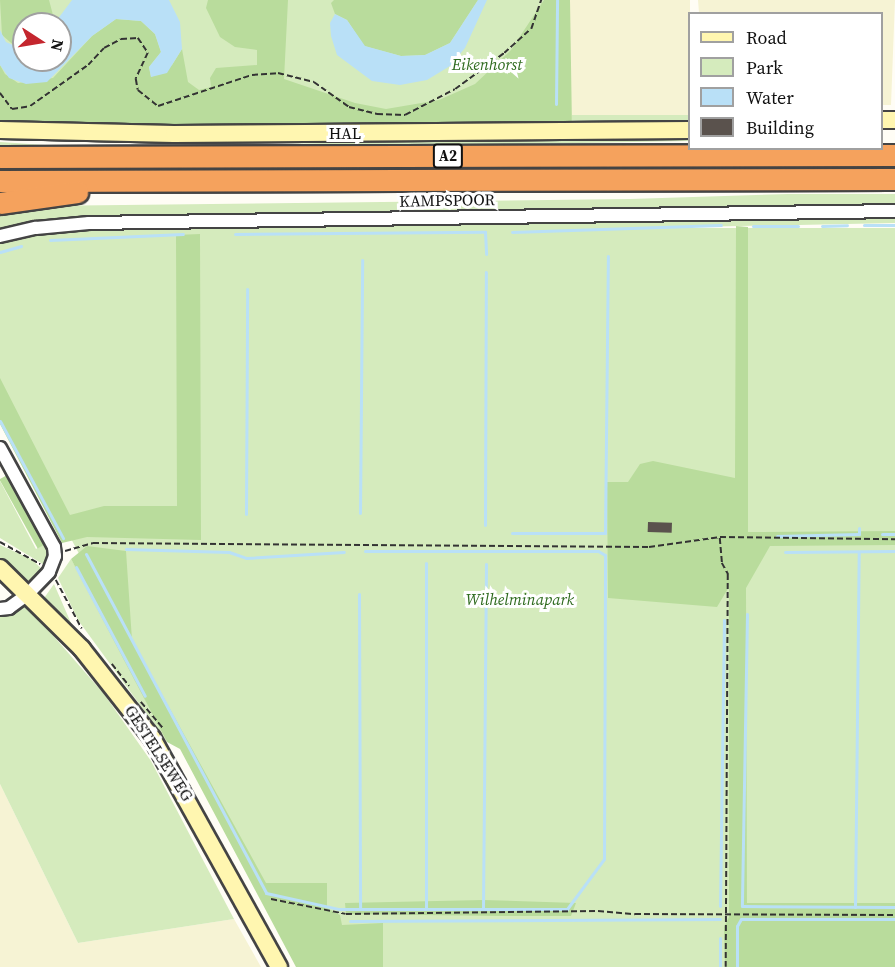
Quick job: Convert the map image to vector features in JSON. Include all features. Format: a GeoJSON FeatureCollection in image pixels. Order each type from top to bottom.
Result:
{"type":"FeatureCollection","features":[{"type":"Feature","properties":{"kind":"highway","name":"A2"},"geometry":{"type":"LineString","coordinates":[[0,157],[895,155]]}},
{"type":"Feature","properties":{"kind":"highway","name":"A2"},"geometry":{"type":"LineString","coordinates":[[0,181],[895,179]]}},
{"type":"Feature","properties":{"kind":"highway","name":"A2"},"geometry":{"type":"LineString","coordinates":[[0,203],[178,180]]}},
{"type":"Feature","properties":{"kind":"street","name":"HAL"},"geometry":{"type":"LineString","coordinates":[[0,130],[163,134],[688,130]]}},
{"type":"Feature","properties":{"kind":"street","name":"KAMPSPOOR"},"geometry":{"type":"LineString","coordinates":[[0,236],[36,228],[89,223],[895,212]]}},
{"type":"Feature","properties":{"kind":"street"},"geometry":{"type":"LineString","coordinates":[[0,448],[54,547],[55,556],[49,572],[28,594],[9,608],[0,609]]}},
{"type":"Feature","properties":{"kind":"street","name":"GESTELSEWEG"},"geometry":{"type":"LineString","coordinates":[[0,568],[82,649],[152,738],[279,967]]}},
{"type":"Feature","properties":{"kind":"path"},"geometry":{"type":"LineString","coordinates":[[0,93],[12,109],[30,106],[88,65],[104,48],[121,39],[138,38],[148,52],[136,79],[138,90],[158,106],[252,75],[278,73],[314,82],[350,107],[377,114],[405,116],[454,89],[504,53],[531,29],[541,0]]}},
{"type":"Feature","properties":{"kind":"path"},"geometry":{"type":"LineString","coordinates":[[720,537],[722,562],[728,574],[726,967]]}},
{"type":"Feature","properties":{"kind":"path"},"geometry":{"type":"LineString","coordinates":[[55,556],[71,546],[93,543],[649,547],[720,537],[895,539]]}},
{"type":"Feature","properties":{"kind":"path"},"geometry":{"type":"LineString","coordinates":[[0,542],[31,557],[49,572]]}},
{"type":"Feature","properties":{"kind":"path"},"geometry":{"type":"LineString","coordinates":[[271,899],[346,914],[598,910],[727,915],[895,915]]}},
{"type":"Feature","properties":{"kind":"shaded area"},"geometry":{"type":"Polygon","coordinates":[[[570,0],[690,0],[688,119],[570,119],[570,0]]]}},
{"type":"Feature","properties":{"kind":"shaded area"},"geometry":{"type":"Polygon","coordinates":[[[698,0],[895,0],[891,105],[883,105],[883,12],[699,12],[698,0]]]}},
{"type":"Feature","properties":{"kind":"shaded area"},"geometry":{"type":"Polygon","coordinates":[[[0,784],[78,943],[234,919],[261,967],[0,967],[0,784]]]}},
{"type":"Feature","properties":{"kind":"green space","name":"Eikenhorst"},"geometry":{"type":"Polygon","coordinates":[[[0,0],[560,0],[559,128],[0,120],[0,0]]]}},
{"type":"Feature","properties":{"kind":"green space"},"geometry":{"type":"Polygon","coordinates":[[[0,0],[49,0],[52,12],[12,12],[12,44],[2,35],[0,0]]]}},
{"type":"Feature","properties":{"kind":"green space"},"geometry":{"type":"Polygon","coordinates":[[[208,0],[288,0],[284,79],[355,103],[386,109],[439,100],[475,84],[511,50],[544,0],[570,0],[572,128],[0,125],[0,65],[5,74],[18,83],[53,78],[59,72],[72,72],[72,58],[92,36],[116,19],[141,21],[155,34],[161,52],[149,67],[151,77],[172,65],[182,49],[188,82],[199,90],[211,87],[210,78],[216,68],[257,65],[257,50],[235,47],[220,37],[206,8],[208,0]]]}},
{"type":"Feature","properties":{"kind":"green space"},"geometry":{"type":"Polygon","coordinates":[[[334,0],[478,0],[450,43],[425,55],[401,56],[364,46],[347,20],[335,14],[331,3],[334,0]]]}},
{"type":"Feature","properties":{"kind":"green space"},"geometry":{"type":"Polygon","coordinates":[[[572,115],[688,115],[688,125],[572,125],[572,115]]]}},
{"type":"Feature","properties":{"kind":"green space"},"geometry":{"type":"Polygon","coordinates":[[[688,135],[688,141],[89,152],[0,148],[0,142],[89,148],[688,135]]]}},
{"type":"Feature","properties":{"kind":"green space"},"geometry":{"type":"Polygon","coordinates":[[[788,194],[895,194],[895,207],[118,217],[38,222],[0,231],[0,212],[34,206],[630,199],[788,194]]]}},
{"type":"Feature","properties":{"kind":"green space","name":"Wilhelminapark"},"geometry":{"type":"Polygon","coordinates":[[[895,212],[895,223],[643,228],[895,228],[895,967],[297,967],[0,404],[0,239],[62,228],[895,212]]]}},
{"type":"Feature","properties":{"kind":"green space"},"geometry":{"type":"Polygon","coordinates":[[[736,226],[748,227],[748,532],[895,531],[895,545],[770,546],[746,588],[747,903],[895,903],[895,967],[725,967],[724,927],[729,917],[729,587],[717,607],[608,598],[607,482],[628,482],[640,464],[653,461],[735,478],[736,226]]]}},
{"type":"Feature","properties":{"kind":"green space"},"geometry":{"type":"Polygon","coordinates":[[[200,234],[201,540],[87,537],[62,543],[0,424],[0,378],[70,515],[104,506],[177,506],[176,235],[200,234]]]}},
{"type":"Feature","properties":{"kind":"green space"},"geometry":{"type":"Polygon","coordinates":[[[9,474],[47,543],[38,548],[0,480],[9,474]]]}},
{"type":"Feature","properties":{"kind":"green space"},"geometry":{"type":"Polygon","coordinates":[[[0,481],[36,549],[47,543],[50,554],[46,566],[0,538],[0,481]]]}},
{"type":"Feature","properties":{"kind":"green space"},"geometry":{"type":"Polygon","coordinates":[[[0,545],[31,559],[43,570],[30,589],[0,561],[0,545]]]}},
{"type":"Feature","properties":{"kind":"green space"},"geometry":{"type":"Polygon","coordinates":[[[87,546],[126,551],[132,640],[266,883],[327,883],[327,908],[340,915],[342,925],[383,923],[383,967],[296,967],[180,749],[167,742],[71,559],[87,546]]]}},
{"type":"Feature","properties":{"kind":"green space"},"geometry":{"type":"Polygon","coordinates":[[[71,559],[167,742],[78,620],[58,578],[71,559]]]}},
{"type":"Feature","properties":{"kind":"green space"},"geometry":{"type":"Polygon","coordinates":[[[54,584],[71,623],[79,639],[42,601],[54,584]]]}},
{"type":"Feature","properties":{"kind":"green space"},"geometry":{"type":"Polygon","coordinates":[[[23,601],[104,694],[151,761],[234,919],[78,943],[0,784],[0,612],[23,601]]]}},
{"type":"Feature","properties":{"kind":"green space"},"geometry":{"type":"Polygon","coordinates":[[[483,900],[576,903],[571,916],[500,916],[346,914],[345,903],[483,900]]]}},
{"type":"Feature","properties":{"kind":"water"},"geometry":{"type":"Polygon","coordinates":[[[72,0],[169,0],[180,22],[182,49],[167,73],[151,77],[149,67],[161,52],[155,34],[141,21],[116,19],[92,36],[72,56],[72,12],[63,12],[72,0]]]}},
{"type":"Feature","properties":{"kind":"water"},"geometry":{"type":"Polygon","coordinates":[[[478,0],[487,0],[465,48],[450,66],[427,80],[400,85],[372,81],[337,55],[331,36],[330,23],[335,14],[347,20],[365,46],[401,56],[425,55],[450,43],[478,0]]]}},
{"type":"Feature","properties":{"kind":"water"},"geometry":{"type":"Polygon","coordinates":[[[0,30],[6,42],[12,45],[12,72],[57,72],[47,82],[26,84],[9,78],[0,65],[0,30]]]}},
{"type":"Feature","properties":{"kind":"building"},"geometry":{"type":"Polygon","coordinates":[[[648,522],[672,523],[672,533],[648,532],[648,522]]]}},
{"type":"Feature","properties":{"kind":"waterway"},"geometry":{"type":"LineString","coordinates":[[556,104],[557,0]]}},
{"type":"Feature","properties":{"kind":"waterway"},"geometry":{"type":"LineString","coordinates":[[512,232],[721,225]]}},
{"type":"Feature","properties":{"kind":"waterway"},"geometry":{"type":"LineString","coordinates":[[822,226],[847,225]]}},
{"type":"Feature","properties":{"kind":"waterway"},"geometry":{"type":"LineString","coordinates":[[864,225],[895,225]]}},
{"type":"Feature","properties":{"kind":"waterway"},"geometry":{"type":"LineString","coordinates":[[753,226],[798,226]]}},
{"type":"Feature","properties":{"kind":"waterway"},"geometry":{"type":"LineString","coordinates":[[235,234],[485,232],[486,254]]}},
{"type":"Feature","properties":{"kind":"waterway"},"geometry":{"type":"LineString","coordinates":[[50,240],[183,234]]}},
{"type":"Feature","properties":{"kind":"waterway"},"geometry":{"type":"LineString","coordinates":[[0,252],[21,246]]}},
{"type":"Feature","properties":{"kind":"waterway"},"geometry":{"type":"LineString","coordinates":[[512,533],[605,533],[608,256]]}},
{"type":"Feature","properties":{"kind":"waterway"},"geometry":{"type":"LineString","coordinates":[[360,513],[362,260]]}},
{"type":"Feature","properties":{"kind":"waterway"},"geometry":{"type":"LineString","coordinates":[[485,525],[486,272]]}},
{"type":"Feature","properties":{"kind":"waterway"},"geometry":{"type":"LineString","coordinates":[[246,514],[247,289]]}},
{"type":"Feature","properties":{"kind":"waterway"},"geometry":{"type":"LineString","coordinates":[[0,421],[63,538]]}},
{"type":"Feature","properties":{"kind":"waterway"},"geometry":{"type":"LineString","coordinates":[[777,536],[859,534],[859,528]]}},
{"type":"Feature","properties":{"kind":"waterway"},"geometry":{"type":"LineString","coordinates":[[882,534],[895,534]]}},
{"type":"Feature","properties":{"kind":"waterway"},"geometry":{"type":"LineString","coordinates":[[126,549],[229,552],[246,558],[344,552]]}},
{"type":"Feature","properties":{"kind":"waterway"},"geometry":{"type":"LineString","coordinates":[[86,554],[266,893],[339,909],[567,909],[604,859],[605,555],[598,551],[365,551]]}},
{"type":"Feature","properties":{"kind":"waterway"},"geometry":{"type":"LineString","coordinates":[[785,552],[895,551]]}},
{"type":"Feature","properties":{"kind":"waterway"},"geometry":{"type":"LineString","coordinates":[[855,907],[859,552]]}},
{"type":"Feature","properties":{"kind":"waterway"},"geometry":{"type":"LineString","coordinates":[[426,563],[426,909]]}},
{"type":"Feature","properties":{"kind":"waterway"},"geometry":{"type":"LineString","coordinates":[[483,909],[486,564]]}},
{"type":"Feature","properties":{"kind":"waterway"},"geometry":{"type":"LineString","coordinates":[[76,567],[145,696]]}},
{"type":"Feature","properties":{"kind":"waterway"},"geometry":{"type":"LineString","coordinates":[[359,594],[360,909]]}},
{"type":"Feature","properties":{"kind":"waterway"},"geometry":{"type":"LineString","coordinates":[[747,614],[742,906],[895,907]]}},
{"type":"Feature","properties":{"kind":"waterway"},"geometry":{"type":"LineString","coordinates":[[720,906],[724,620]]}},
{"type":"Feature","properties":{"kind":"waterway"},"geometry":{"type":"LineString","coordinates":[[350,921],[720,919]]}},
{"type":"Feature","properties":{"kind":"waterway"},"geometry":{"type":"LineString","coordinates":[[737,967],[737,926],[741,919],[895,919]]}},
{"type":"Feature","properties":{"kind":"waterway"},"geometry":{"type":"LineString","coordinates":[[720,938],[720,967]]}}]}
